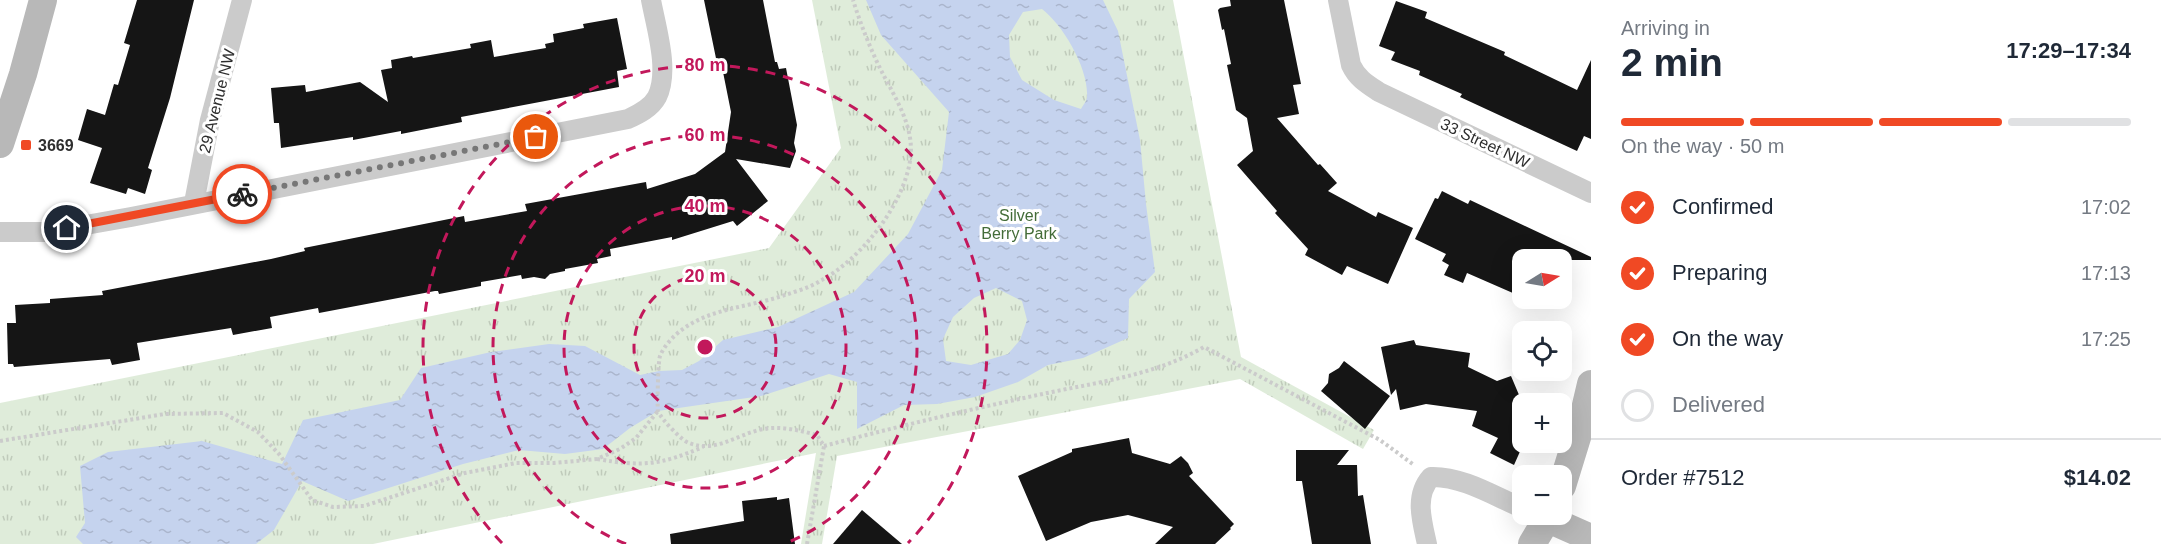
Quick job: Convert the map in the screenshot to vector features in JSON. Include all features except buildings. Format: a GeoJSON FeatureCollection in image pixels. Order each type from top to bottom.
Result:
{"type":"FeatureCollection","features":[{"type":"Feature","properties":{"kind":"street"},"geometry":{"type":"LineString","coordinates":[[0,144],[23,74],[43,0]]}},
{"type":"Feature","properties":{"kind":"street","name":"29 Avenue NW"},"geometry":{"type":"LineString","coordinates":[[194,203],[210,120],[242,0]]}},
{"type":"Feature","properties":{"kind":"street"},"geometry":{"type":"LineString","coordinates":[[0,232],[46,232],[628,119],[649,107],[657,97],[663,72],[651,0]]}},
{"type":"Feature","properties":{"kind":"street","name":"33 Street NW"},"geometry":{"type":"LineString","coordinates":[[1338,0],[1351,64],[1355,74],[1362,81],[1379,92],[1591,193]]}},
{"type":"Feature","properties":{"kind":"street"},"geometry":{"type":"LineString","coordinates":[[1568,465],[1591,384]]}},
{"type":"Feature","properties":{"kind":"street"},"geometry":{"type":"LineString","coordinates":[[1427,544],[1420,497],[1424,485],[1431,477],[1444,477],[1458,481],[1512,503]]}},
{"type":"Feature","properties":{"kind":"street"},"geometry":{"type":"LineString","coordinates":[[1532,544],[1536,525]]}},
{"type":"Feature","properties":{"kind":"street"},"geometry":{"type":"LineString","coordinates":[[1563,525],[1591,538]]}},
{"type":"Feature","properties":{"kind":"path"},"geometry":{"type":"LineString","coordinates":[[597,459],[620,449],[636,438],[658,411],[660,357],[672,338],[684,328],[706,316],[781,296],[820,281],[851,259],[889,215],[904,183],[910,160],[911,138],[904,114],[877,62],[853,0]]}},
{"type":"Feature","properties":{"kind":"path"},"geometry":{"type":"LineString","coordinates":[[824,446],[1052,392],[1117,380],[1158,368],[1204,346],[1380,440],[1431,477]]}},
{"type":"Feature","properties":{"kind":"path"},"geometry":{"type":"LineString","coordinates":[[658,411],[687,443],[704,447]]}},
{"type":"Feature","properties":{"kind":"path"},"geometry":{"type":"LineString","coordinates":[[0,441],[165,414],[223,413],[258,432],[279,454],[312,500],[333,507],[364,506],[465,473],[516,463],[554,463],[597,459],[649,464],[673,459],[704,447],[726,443],[760,430],[790,428],[817,435],[824,446],[807,544]]}},
{"type":"Feature","properties":{"kind":"green space","name":"Silver Berry Park"},"geometry":{"type":"Polygon","coordinates":[[[812,0],[1173,0],[1241,357],[1374,430],[1363,449],[1240,379],[837,456],[822,544],[801,544],[816,453],[373,544],[0,544],[0,403],[769,248],[841,148],[812,0]]]}},
{"type":"Feature","properties":{"kind":"water"},"geometry":{"type":"Polygon","coordinates":[[[866,0],[1103,0],[1118,31],[1140,140],[1155,272],[1129,299],[1128,338],[1083,358],[1048,365],[1018,382],[975,397],[937,404],[904,405],[857,429],[857,382],[829,374],[761,396],[658,411],[630,428],[603,449],[565,454],[519,450],[463,464],[348,501],[302,481],[274,530],[256,544],[83,544],[76,537],[85,523],[80,466],[108,452],[202,441],[282,464],[303,420],[400,400],[421,368],[491,352],[549,344],[585,346],[640,375],[682,370],[699,361],[723,340],[778,327],[854,292],[908,234],[942,170],[949,112],[881,35],[866,0]],[[1042,9],[1023,12],[1009,35],[1010,57],[1022,80],[1054,100],[1081,109],[1086,102],[1087,86],[1079,61],[1066,36],[1042,9]],[[996,288],[974,298],[953,317],[943,339],[946,361],[971,365],[1008,354],[1020,340],[1027,320],[1022,301],[996,288]]]}},
{"type":"Feature","properties":{"kind":"way so far"},"geometry":{"type":"LineString","coordinates":[[242,194],[536,137]]}},
{"type":"Feature","properties":{"kind":"place","name":"3669"},"geometry":{"type":"Point","coordinates":[26,145]}},
{"type":"Feature","properties":{"kind":"route"},"geometry":{"type":"LineString","coordinates":[[67,228],[242,194]]}}]}
